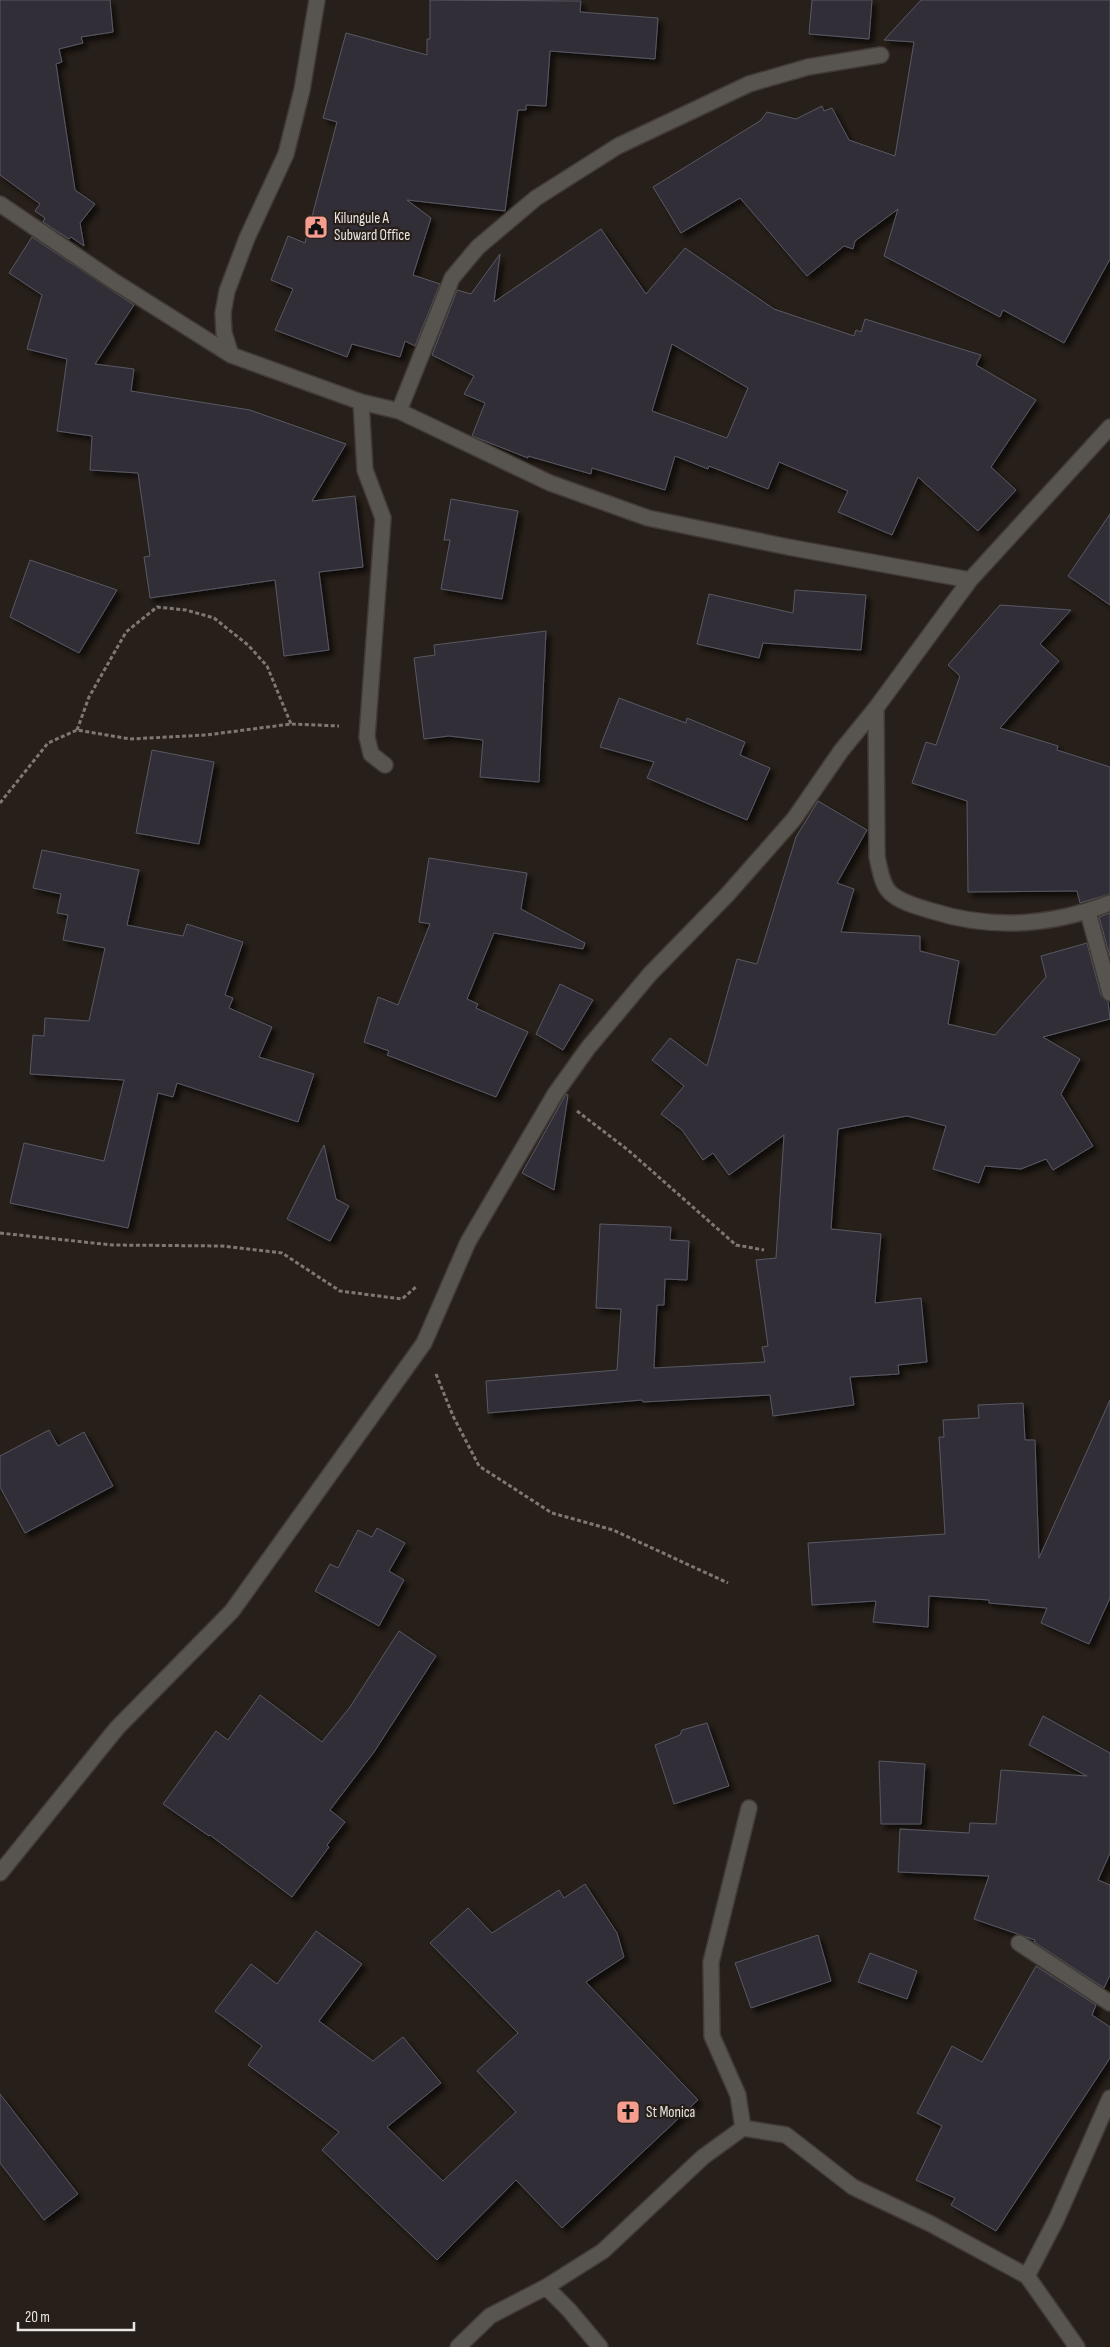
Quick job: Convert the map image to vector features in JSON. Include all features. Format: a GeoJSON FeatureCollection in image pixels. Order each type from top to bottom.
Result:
{"type":"FeatureCollection","features":[{"type":"Feature","properties":{"kind":"street"},"geometry":{"type":"LineString","coordinates":[[231,355],[224,333],[223,314],[227,291],[248,238],[286,154],[302,90],[317,0]]}},
{"type":"Feature","properties":{"kind":"street"},"geometry":{"type":"LineString","coordinates":[[399,411],[452,278],[478,247],[536,198],[618,146],[749,84],[808,67],[881,55]]}},
{"type":"Feature","properties":{"kind":"street"},"geometry":{"type":"LineString","coordinates":[[0,204],[112,280],[231,355],[361,402],[399,411],[550,483],[648,518],[970,580]]}},
{"type":"Feature","properties":{"kind":"street"},"geometry":{"type":"LineString","coordinates":[[361,402],[366,470],[383,518],[367,737],[371,754],[385,765]]}},
{"type":"Feature","properties":{"kind":"street"},"geometry":{"type":"LineString","coordinates":[[0,1873],[117,1728],[232,1611],[424,1343],[468,1242],[555,1094],[588,1048],[650,974],[727,895],[794,819],[841,751],[876,708],[970,580],[1110,427]]}},
{"type":"Feature","properties":{"kind":"street"},"geometry":{"type":"LineString","coordinates":[[876,708],[877,857],[882,878],[892,895],[941,914],[982,922],[1019,925],[1088,912],[1110,903]]}},
{"type":"Feature","properties":{"kind":"street"},"geometry":{"type":"LineString","coordinates":[[1088,912],[1110,992]]}},
{"type":"Feature","properties":{"kind":"street"},"geometry":{"type":"LineString","coordinates":[[743,2128],[738,2095],[712,2036],[711,1962],[749,1808]]}},
{"type":"Feature","properties":{"kind":"street"},"geometry":{"type":"LineString","coordinates":[[1019,1943],[1110,2003]]}},
{"type":"Feature","properties":{"kind":"street"},"geometry":{"type":"LineString","coordinates":[[1027,2276],[1057,2218],[1110,2098]]}},
{"type":"Feature","properties":{"kind":"street"},"geometry":{"type":"LineString","coordinates":[[458,2347],[490,2316],[546,2287],[603,2251],[703,2157],[743,2128],[786,2135],[853,2187],[931,2224],[1027,2276],[1077,2347]]}},
{"type":"Feature","properties":{"kind":"street"},"geometry":{"type":"LineString","coordinates":[[546,2287],[570,2310],[600,2347]]}},
{"type":"Feature","properties":{"kind":"path"},"geometry":{"type":"LineString","coordinates":[[77,730],[89,697],[126,632],[157,607],[186,610],[214,618],[248,645],[267,666],[291,724]]}},
{"type":"Feature","properties":{"kind":"path"},"geometry":{"type":"LineString","coordinates":[[0,803],[48,743],[77,730],[130,739],[206,735],[291,724],[335,725],[367,737]]}},
{"type":"Feature","properties":{"kind":"path"},"geometry":{"type":"LineString","coordinates":[[555,1094],[628,1150],[736,1245],[764,1250]]}},
{"type":"Feature","properties":{"kind":"path"},"geometry":{"type":"LineString","coordinates":[[0,1233],[112,1245],[222,1246],[282,1253],[340,1291],[402,1299],[421,1283]]}},
{"type":"Feature","properties":{"kind":"path"},"geometry":{"type":"LineString","coordinates":[[424,1343],[452,1416],[478,1466],[552,1512],[613,1530],[728,1583]]}},
{"type":"Feature","properties":{"kind":"building"},"geometry":{"type":"Polygon","coordinates":[[[0,0],[110,0],[113,32],[81,37],[83,43],[59,49],[62,62],[56,64],[75,190],[95,204],[80,223],[84,246],[71,237],[69,239],[43,222],[45,218],[35,211],[40,204],[0,175],[0,0]]]}},
{"type":"Feature","properties":{"kind":"building"},"geometry":{"type":"Polygon","coordinates":[[[430,0],[581,1],[580,12],[658,18],[655,59],[550,51],[546,106],[526,105],[526,110],[518,110],[505,211],[407,200],[431,218],[413,275],[440,284],[415,346],[405,341],[400,357],[352,344],[347,357],[275,330],[293,289],[271,280],[288,236],[305,243],[337,122],[323,118],[346,33],[427,55],[427,39],[430,39],[430,0]]]}},
{"type":"Feature","properties":{"kind":"building"},"geometry":{"type":"Polygon","coordinates":[[[812,0],[872,0],[869,39],[809,34],[812,0]]]}},
{"type":"Feature","properties":{"kind":"building"},"geometry":{"type":"Polygon","coordinates":[[[921,0],[1110,0],[1110,259],[1064,343],[1003,310],[1000,317],[884,256],[898,209],[855,241],[853,249],[844,246],[807,276],[740,198],[681,233],[653,187],[760,121],[767,112],[796,119],[822,106],[824,111],[832,108],[849,140],[895,156],[914,42],[884,40],[921,0]]]}},
{"type":"Feature","properties":{"kind":"building"},"geometry":{"type":"Polygon","coordinates":[[[601,229],[646,294],[685,248],[774,309],[854,336],[856,330],[861,332],[865,319],[981,355],[976,365],[1036,400],[991,467],[1016,490],[978,531],[918,477],[892,535],[838,512],[848,491],[779,462],[768,489],[709,466],[708,469],[675,456],[665,490],[592,468],[591,474],[528,456],[528,458],[472,436],[485,403],[464,394],[474,376],[432,355],[457,290],[471,294],[500,254],[494,302],[601,229]],[[672,344],[652,411],[727,438],[748,388],[672,344]]]}},
{"type":"Feature","properties":{"kind":"building"},"geometry":{"type":"Polygon","coordinates":[[[32,237],[134,305],[95,364],[134,369],[131,391],[250,410],[346,444],[312,501],[355,496],[363,567],[319,572],[329,650],[284,656],[275,580],[150,598],[144,557],[150,556],[138,473],[90,470],[92,436],[57,431],[67,359],[27,349],[42,295],[9,273],[32,237]]]}},
{"type":"Feature","properties":{"kind":"building"},"geometry":{"type":"Polygon","coordinates":[[[451,499],[518,511],[502,599],[441,589],[450,540],[444,540],[451,499]]]}},
{"type":"Feature","properties":{"kind":"building"},"geometry":{"type":"Polygon","coordinates":[[[1110,514],[1110,605],[1068,576],[1110,514]]]}},
{"type":"Feature","properties":{"kind":"building"},"geometry":{"type":"Polygon","coordinates":[[[30,560],[117,590],[79,653],[10,617],[30,560]]]}},
{"type":"Feature","properties":{"kind":"building"},"geometry":{"type":"Polygon","coordinates":[[[795,590],[866,595],[861,650],[763,643],[759,658],[697,644],[709,594],[793,613],[795,590]]]}},
{"type":"Feature","properties":{"kind":"building"},"geometry":{"type":"Polygon","coordinates":[[[1000,605],[1071,610],[1040,644],[1059,661],[1000,728],[1058,746],[1057,750],[1110,767],[1110,894],[1080,903],[1077,891],[968,892],[967,801],[912,783],[926,742],[936,745],[960,676],[948,665],[1000,605]]]}},
{"type":"Feature","properties":{"kind":"building"},"geometry":{"type":"Polygon","coordinates":[[[546,631],[539,782],[480,777],[483,740],[449,736],[424,739],[414,658],[435,655],[434,645],[546,631]]]}},
{"type":"Feature","properties":{"kind":"building"},"geometry":{"type":"Polygon","coordinates":[[[619,698],[686,723],[687,718],[745,742],[740,755],[770,768],[747,820],[647,778],[654,762],[600,747],[619,698]]]}},
{"type":"Feature","properties":{"kind":"building"},"geometry":{"type":"Polygon","coordinates":[[[152,750],[214,762],[199,844],[136,833],[152,750]]]}},
{"type":"Feature","properties":{"kind":"building"},"geometry":{"type":"Polygon","coordinates":[[[818,801],[867,830],[837,883],[854,889],[841,932],[920,936],[920,951],[959,961],[948,1024],[995,1035],[1046,977],[1041,956],[1087,943],[1101,995],[1108,1002],[1110,1019],[1043,1037],[1080,1059],[1061,1094],[1093,1146],[1053,1170],[1046,1159],[1021,1169],[985,1166],[979,1183],[933,1169],[946,1126],[907,1116],[838,1129],[831,1229],[881,1234],[875,1303],[921,1298],[927,1362],[898,1365],[899,1374],[850,1377],[854,1405],[773,1416],[770,1395],[643,1402],[642,1400],[488,1413],[486,1381],[617,1370],[621,1309],[596,1308],[600,1224],[671,1227],[670,1240],[689,1241],[687,1280],[665,1279],[664,1305],[657,1305],[654,1368],[765,1362],[762,1347],[768,1346],[756,1260],[776,1258],[784,1135],[729,1175],[713,1153],[703,1160],[682,1130],[661,1114],[684,1086],[652,1060],[670,1038],[707,1066],[737,959],[757,964],[796,837],[818,801]]]}},
{"type":"Feature","properties":{"kind":"building"},"geometry":{"type":"Polygon","coordinates":[[[42,850],[139,870],[127,925],[183,936],[187,924],[243,942],[225,995],[233,998],[229,1008],[272,1027],[259,1057],[314,1074],[298,1122],[177,1083],[173,1097],[158,1093],[128,1228],[10,1203],[24,1143],[104,1161],[124,1080],[30,1074],[33,1035],[44,1036],[45,1018],[89,1021],[105,948],[63,940],[68,915],[57,913],[61,894],[33,888],[42,850]]]}},
{"type":"Feature","properties":{"kind":"building"},"geometry":{"type":"Polygon","coordinates":[[[429,858],[527,873],[521,909],[585,943],[583,949],[494,933],[467,999],[478,1004],[476,1008],[528,1032],[496,1097],[387,1055],[389,1051],[364,1042],[378,997],[398,1005],[430,924],[419,922],[429,858]]]}},
{"type":"Feature","properties":{"kind":"building"},"geometry":{"type":"Polygon","coordinates":[[[1110,913],[1110,957],[1099,917],[1110,913]]]}},
{"type":"Feature","properties":{"kind":"building"},"geometry":{"type":"Polygon","coordinates":[[[560,984],[593,1000],[563,1050],[536,1034],[560,984]]]}},
{"type":"Feature","properties":{"kind":"building"},"geometry":{"type":"Polygon","coordinates":[[[566,1094],[568,1095],[554,1190],[522,1173],[566,1094]]]}},
{"type":"Feature","properties":{"kind":"building"},"geometry":{"type":"Polygon","coordinates":[[[324,1145],[336,1199],[349,1206],[330,1241],[287,1219],[324,1145]]]}},
{"type":"Feature","properties":{"kind":"building"},"geometry":{"type":"Polygon","coordinates":[[[1110,1400],[1110,1598],[1089,1644],[1041,1623],[1047,1608],[989,1603],[989,1600],[929,1596],[928,1627],[873,1622],[876,1601],[812,1605],[808,1543],[945,1534],[939,1437],[944,1437],[943,1420],[979,1418],[978,1405],[1023,1403],[1025,1440],[1035,1440],[1039,1558],[1110,1400]]]}},
{"type":"Feature","properties":{"kind":"building"},"geometry":{"type":"Polygon","coordinates":[[[49,1430],[58,1446],[84,1432],[113,1486],[25,1533],[0,1487],[0,1456],[49,1430]]]}},
{"type":"Feature","properties":{"kind":"building"},"geometry":{"type":"Polygon","coordinates":[[[377,1528],[405,1543],[389,1571],[404,1580],[379,1626],[315,1591],[330,1564],[338,1568],[358,1530],[372,1537],[377,1528]]]}},
{"type":"Feature","properties":{"kind":"building"},"geometry":{"type":"Polygon","coordinates":[[[399,1631],[436,1656],[374,1752],[330,1810],[345,1822],[292,1897],[210,1835],[163,1804],[216,1731],[228,1740],[260,1695],[322,1742],[350,1707],[399,1631]]]}},
{"type":"Feature","properties":{"kind":"building"},"geometry":{"type":"Polygon","coordinates":[[[1043,1716],[1110,1753],[1110,1853],[1098,1880],[1110,1885],[1110,1975],[1104,1988],[1034,1942],[1035,1940],[974,1919],[989,1876],[898,1872],[900,1829],[969,1833],[970,1823],[996,1824],[1001,1770],[1087,1776],[1029,1745],[1043,1716]]]}},
{"type":"Feature","properties":{"kind":"building"},"geometry":{"type":"Polygon","coordinates":[[[707,1723],[729,1786],[674,1804],[655,1745],[680,1735],[682,1730],[707,1723]]]}},
{"type":"Feature","properties":{"kind":"building"},"geometry":{"type":"Polygon","coordinates":[[[879,1761],[925,1764],[921,1824],[881,1824],[879,1761]]]}},
{"type":"Feature","properties":{"kind":"building"},"geometry":{"type":"Polygon","coordinates":[[[585,1884],[617,1933],[624,1957],[586,1982],[698,2100],[562,2228],[516,2180],[437,2260],[322,2150],[339,2132],[248,2065],[262,2046],[215,2011],[251,1964],[277,1984],[316,1931],[362,1964],[319,2021],[373,2061],[403,2037],[441,2083],[387,2127],[443,2181],[516,2112],[477,2071],[518,2033],[430,1943],[468,1908],[492,1933],[559,1890],[564,1898],[585,1884]]]}},
{"type":"Feature","properties":{"kind":"building"},"geometry":{"type":"Polygon","coordinates":[[[818,1935],[831,1981],[751,2008],[735,1963],[818,1935]]]}},
{"type":"Feature","properties":{"kind":"building"},"geometry":{"type":"Polygon","coordinates":[[[870,1953],[917,1971],[907,1999],[858,1982],[870,1953]]]}},
{"type":"Feature","properties":{"kind":"building"},"geometry":{"type":"Polygon","coordinates":[[[1036,1966],[1096,2005],[1092,2015],[1110,2027],[1110,2058],[996,2231],[951,2205],[955,2198],[916,2180],[942,2126],[917,2113],[952,2046],[982,2062],[1036,1966]]]}},
{"type":"Feature","properties":{"kind":"building"},"geometry":{"type":"Polygon","coordinates":[[[0,2094],[78,2194],[44,2220],[0,2163],[0,2094]]]}},
{"type":"Feature","properties":{"kind":"place","name":"Kilungule A Subward Office"},"geometry":{"type":"Point","coordinates":[316,227]}},
{"type":"Feature","properties":{"kind":"place","name":"St Monica"},"geometry":{"type":"Point","coordinates":[628,2112]}}]}
